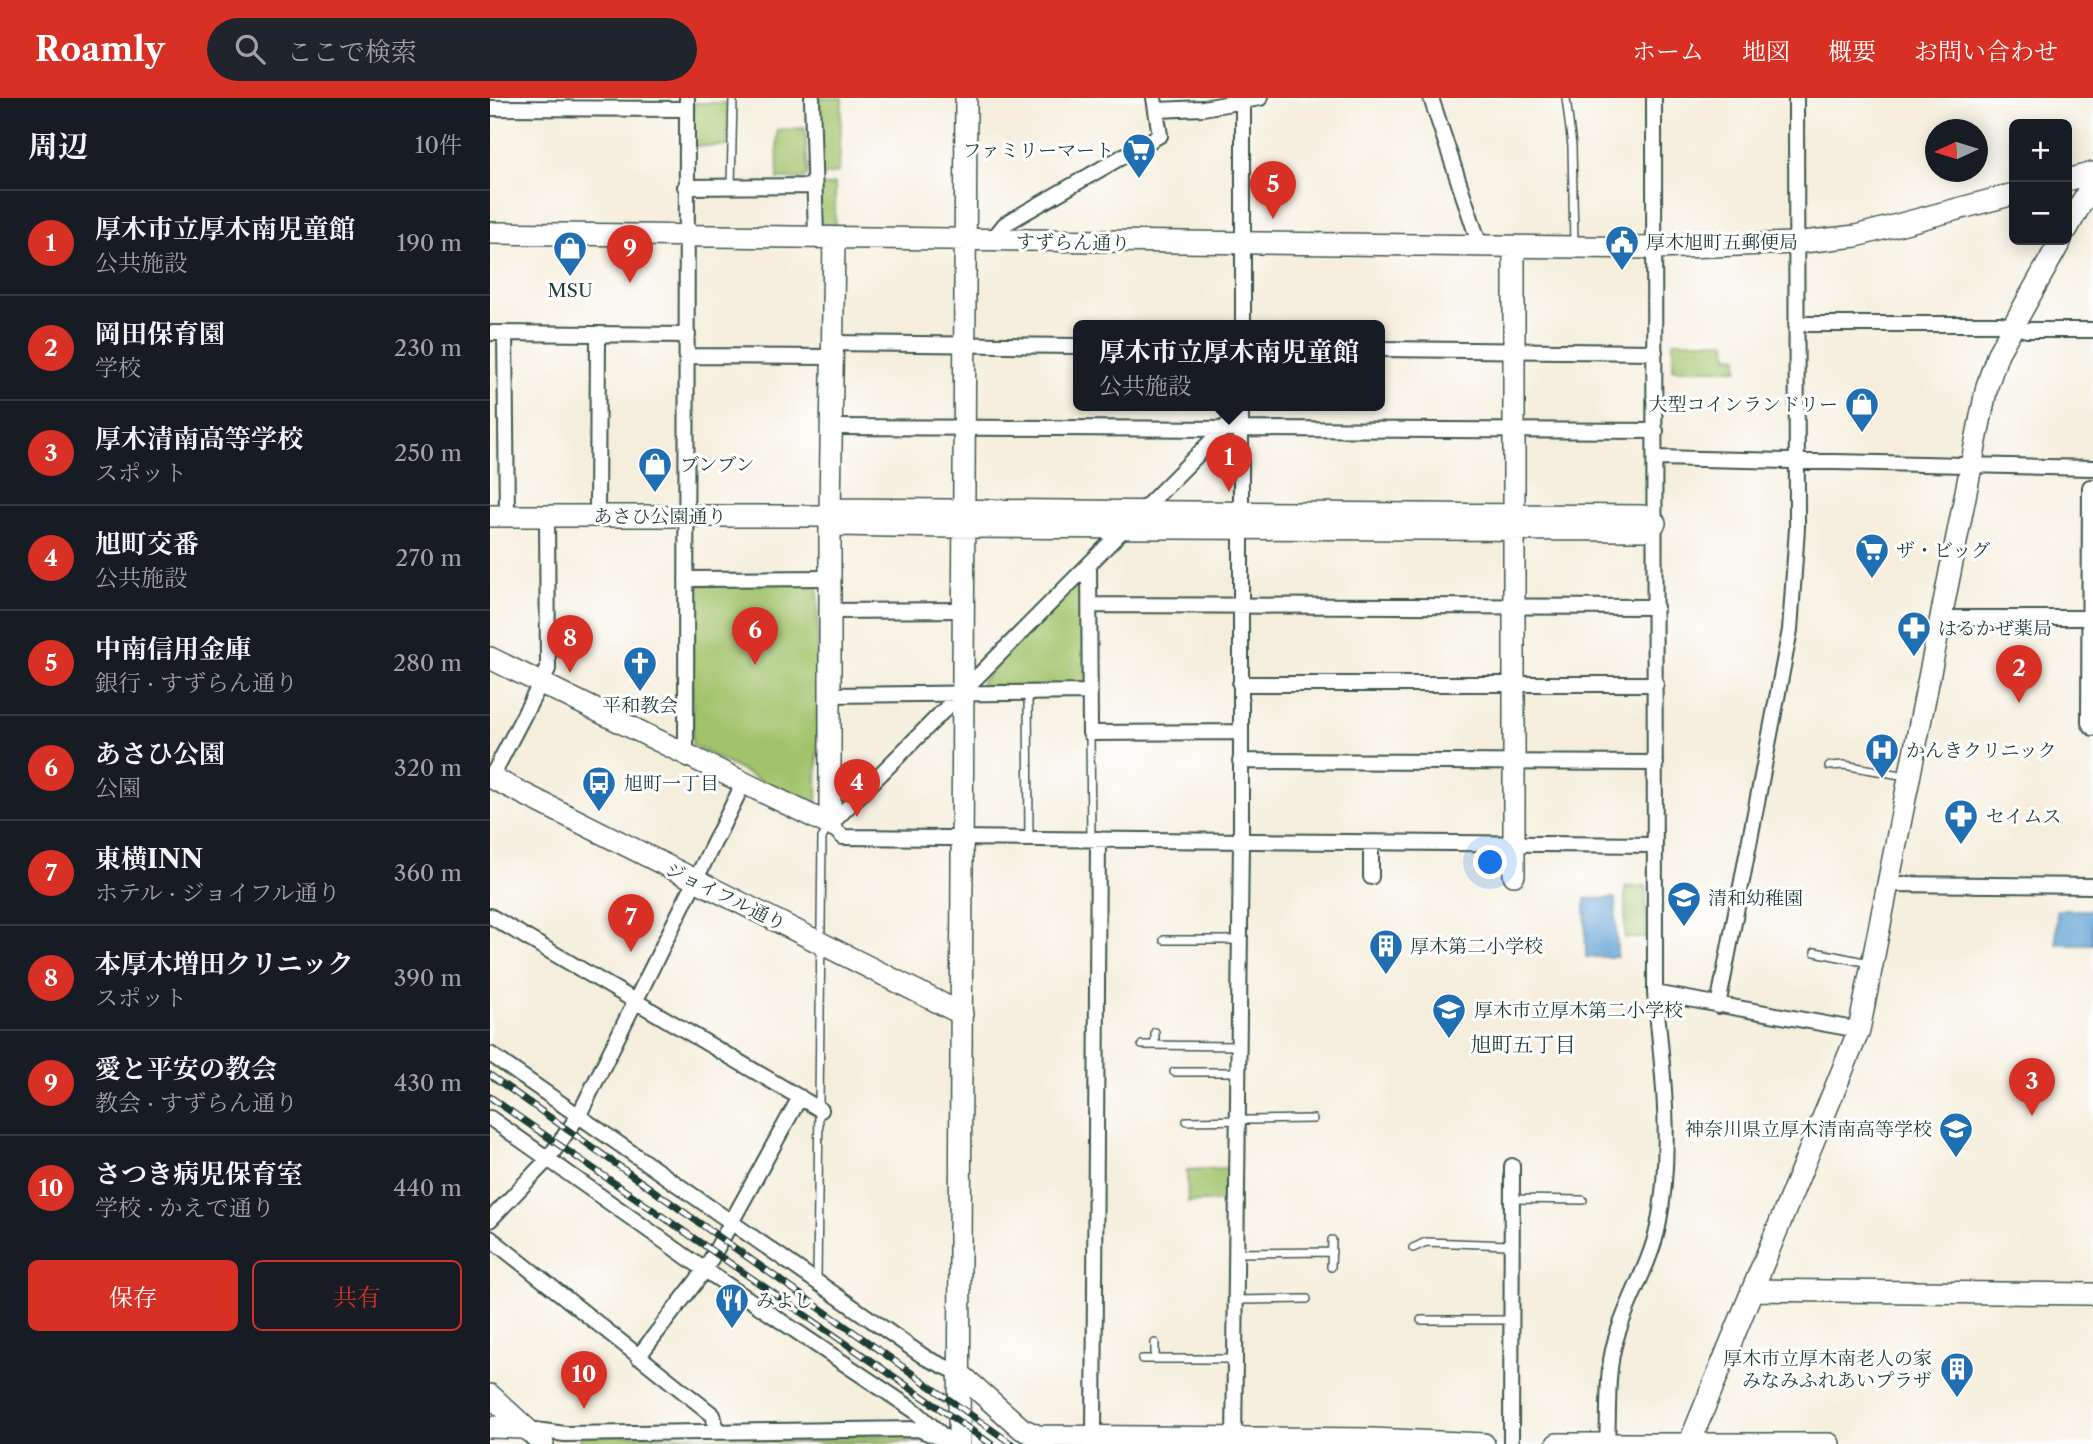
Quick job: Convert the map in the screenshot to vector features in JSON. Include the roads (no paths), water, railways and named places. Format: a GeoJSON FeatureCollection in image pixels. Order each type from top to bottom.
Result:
{"type":"FeatureCollection","features":[{"type":"Feature","properties":{"kind":"street"},"geometry":{"type":"LineString","coordinates":[[812,98],[814,186],[825,238],[832,350],[830,825]]}},
{"type":"Feature","properties":{"kind":"street"},"geometry":{"type":"LineString","coordinates":[[959,1444],[966,98]]}},
{"type":"Feature","properties":{"kind":"street"},"geometry":{"type":"LineString","coordinates":[[992,240],[1004,224],[1160,135],[1156,104],[1243,103],[1260,98]]}},
{"type":"Feature","properties":{"kind":"street"},"geometry":{"type":"LineString","coordinates":[[1431,98],[1480,246]]}},
{"type":"Feature","properties":{"kind":"street"},"geometry":{"type":"LineString","coordinates":[[1607,1443],[1612,1354],[1647,1264],[1665,1184],[1662,1064],[1655,993],[1657,458],[1654,98]]}},
{"type":"Feature","properties":{"kind":"street"},"geometry":{"type":"LineString","coordinates":[[1718,1006],[1790,630],[1797,459],[1794,243],[1796,98]]}},
{"type":"Feature","properties":{"kind":"street"},"geometry":{"type":"LineString","coordinates":[[1243,103],[1243,320]]}},
{"type":"Feature","properties":{"kind":"street"},"geometry":{"type":"LineString","coordinates":[[490,108],[687,104],[686,754]]}},
{"type":"Feature","properties":{"kind":"street"},"geometry":{"type":"LineString","coordinates":[[2072,179],[2093,173]]}},
{"type":"Feature","properties":{"kind":"street"},"geometry":{"type":"LineString","coordinates":[[2072,220],[2093,182]]}},
{"type":"Feature","properties":{"kind":"street"},"geometry":{"type":"LineString","coordinates":[[685,187],[814,186]]}},
{"type":"Feature","properties":{"kind":"street","name":"すずらん通り"},"geometry":{"type":"LineString","coordinates":[[490,233],[1656,248],[1794,243],[1895,228],[2009,195]]}},
{"type":"Feature","properties":{"kind":"street"},"geometry":{"type":"LineString","coordinates":[[1690,1442],[1859,1030],[1992,368],[2011,328],[2058,245]]}},
{"type":"Feature","properties":{"kind":"street"},"geometry":{"type":"LineString","coordinates":[[1514,247],[1517,522],[1514,875]]}},
{"type":"Feature","properties":{"kind":"street"},"geometry":{"type":"LineString","coordinates":[[1796,324],[2001,324],[2011,328],[2093,330]]}},
{"type":"Feature","properties":{"kind":"street"},"geometry":{"type":"LineString","coordinates":[[498,516],[498,333],[688,335]]}},
{"type":"Feature","properties":{"kind":"street"},"geometry":{"type":"LineString","coordinates":[[597,516],[598,334]]}},
{"type":"Feature","properties":{"kind":"street"},"geometry":{"type":"LineString","coordinates":[[688,356],[965,344],[1073,346]]}},
{"type":"Feature","properties":{"kind":"street"},"geometry":{"type":"LineString","coordinates":[[1385,349],[1655,352]]}},
{"type":"Feature","properties":{"kind":"street"},"geometry":{"type":"LineString","coordinates":[[830,825],[1239,411]]}},
{"type":"Feature","properties":{"kind":"street"},"geometry":{"type":"LineString","coordinates":[[1234,1441],[1241,841],[1241,411]]}},
{"type":"Feature","properties":{"kind":"street"},"geometry":{"type":"LineString","coordinates":[[832,427],[1656,431]]}},
{"type":"Feature","properties":{"kind":"street"},"geometry":{"type":"LineString","coordinates":[[1657,458],[1797,459],[1818,463],[1972,468],[2093,468]]}},
{"type":"Feature","properties":{"kind":"street"},"geometry":{"type":"LineString","coordinates":[[2093,487],[2090,487],[2089,618],[2089,723],[2093,728]]}},
{"type":"Feature","properties":{"kind":"street","name":"あさひ公園通り"},"geometry":{"type":"LineString","coordinates":[[498,516],[830,516],[836,509],[964,519]]}},
{"type":"Feature","properties":{"kind":"street"},"geometry":{"type":"LineString","coordinates":[[964,519],[1140,513],[1241,521]]}},
{"type":"Feature","properties":{"kind":"street"},"geometry":{"type":"LineString","coordinates":[[490,779],[548,669],[547,516]]}},
{"type":"Feature","properties":{"kind":"street"},"geometry":{"type":"LineString","coordinates":[[964,519],[1124,529],[1241,521],[1517,522],[1643,516],[1655,523]]}},
{"type":"Feature","properties":{"kind":"street"},"geometry":{"type":"LineString","coordinates":[[1089,564],[1090,733],[1241,732]]}},
{"type":"Feature","properties":{"kind":"street"},"geometry":{"type":"LineString","coordinates":[[686,579],[830,578]]}},
{"type":"Feature","properties":{"kind":"street"},"geometry":{"type":"LineString","coordinates":[[1089,605],[1656,607]]}},
{"type":"Feature","properties":{"kind":"street"},"geometry":{"type":"LineString","coordinates":[[830,611],[964,610]]}},
{"type":"Feature","properties":{"kind":"street"},"geometry":{"type":"LineString","coordinates":[[1942,618],[2089,618]]}},
{"type":"Feature","properties":{"kind":"street"},"geometry":{"type":"LineString","coordinates":[[490,658],[830,825],[843,838],[1655,845]]}},
{"type":"Feature","properties":{"kind":"street"},"geometry":{"type":"LineString","coordinates":[[1240,684],[1656,684]]}},
{"type":"Feature","properties":{"kind":"street"},"geometry":{"type":"LineString","coordinates":[[830,695],[1090,692]]}},
{"type":"Feature","properties":{"kind":"street"},"geometry":{"type":"LineString","coordinates":[[1240,761],[1656,763]]}},
{"type":"Feature","properties":{"kind":"street","name":"ジョイフル通り"},"geometry":{"type":"LineString","coordinates":[[490,779],[962,1014]]}},
{"type":"Feature","properties":{"kind":"street"},"geometry":{"type":"LineString","coordinates":[[490,1220],[548,1159],[579,1115],[744,782]]}},
{"type":"Feature","properties":{"kind":"street"},"geometry":{"type":"LineString","coordinates":[[1094,839],[1094,1435]]}},
{"type":"Feature","properties":{"kind":"street"},"geometry":{"type":"LineString","coordinates":[[1371,844],[1371,877]]}},
{"type":"Feature","properties":{"kind":"street"},"geometry":{"type":"LineString","coordinates":[[1888,884],[2093,886]]}},
{"type":"Feature","properties":{"kind":"street"},"geometry":{"type":"LineString","coordinates":[[490,916],[821,1110]]}},
{"type":"Feature","properties":{"kind":"street"},"geometry":{"type":"LineString","coordinates":[[1655,993],[1859,1030]]}},
{"type":"Feature","properties":{"kind":"street"},"geometry":{"type":"LineString","coordinates":[[490,1054],[926,1358],[959,1373],[1022,1429],[1044,1440],[1094,1435],[1234,1441],[1484,1444]]}},
{"type":"Feature","properties":{"kind":"street"},"geometry":{"type":"LineString","coordinates":[[638,1357],[705,1270],[800,1097]]}},
{"type":"Feature","properties":{"kind":"street"},"geometry":{"type":"LineString","coordinates":[[490,1118],[705,1270],[915,1410],[951,1444]]}},
{"type":"Feature","properties":{"kind":"street"},"geometry":{"type":"LineString","coordinates":[[1511,1166],[1511,1444]]}},
{"type":"Feature","properties":{"kind":"street"},"geometry":{"type":"LineString","coordinates":[[490,1238],[713,1415],[717,1431]]}},
{"type":"Feature","properties":{"kind":"street"},"geometry":{"type":"LineString","coordinates":[[1754,1290],[2093,1294]]}},
{"type":"Feature","properties":{"kind":"street"},"geometry":{"type":"LineString","coordinates":[[490,1395],[543,1444]]}},
{"type":"Feature","properties":{"kind":"street"},"geometry":{"type":"LineString","coordinates":[[490,1427],[565,1434],[680,1437],[717,1431],[918,1429],[951,1444]]}},
{"type":"Feature","properties":{"kind":"street"},"geometry":{"type":"LineString","coordinates":[[1557,1444],[1829,1444]]}},
{"type":"Feature","properties":{"kind":"lane"},"geometry":{"type":"LineString","coordinates":[[731,186],[733,98]]}},
{"type":"Feature","properties":{"kind":"lane"},"geometry":{"type":"LineString","coordinates":[[1566,98],[1572,146],[1574,247]]}},
{"type":"Feature","properties":{"kind":"lane"},"geometry":{"type":"LineString","coordinates":[[1028,692],[1029,839]]}},
{"type":"Feature","properties":{"kind":"lane"},"geometry":{"type":"LineString","coordinates":[[1090,733],[1094,839]]}},
{"type":"Feature","properties":{"kind":"lane"},"geometry":{"type":"LineString","coordinates":[[1829,766],[1844,765],[1910,776]]}},
{"type":"Feature","properties":{"kind":"lane"},"geometry":{"type":"LineString","coordinates":[[817,1280],[822,838],[830,825]]}},
{"type":"Feature","properties":{"kind":"lane"},"geometry":{"type":"LineString","coordinates":[[1164,940],[1238,940]]}},
{"type":"Feature","properties":{"kind":"lane"},"geometry":{"type":"LineString","coordinates":[[1815,952],[1872,964]]}},
{"type":"Feature","properties":{"kind":"lane"},"geometry":{"type":"LineString","coordinates":[[1155,1032],[1155,1045]]}},
{"type":"Feature","properties":{"kind":"lane"},"geometry":{"type":"LineString","coordinates":[[1142,1045],[1237,1046]]}},
{"type":"Feature","properties":{"kind":"lane"},"geometry":{"type":"LineString","coordinates":[[1174,1072],[1237,1072]]}},
{"type":"Feature","properties":{"kind":"lane"},"geometry":{"type":"LineString","coordinates":[[1187,1121],[1313,1119]]}},
{"type":"Feature","properties":{"kind":"lane"},"geometry":{"type":"LineString","coordinates":[[1510,1199],[1583,1200]]}},
{"type":"Feature","properties":{"kind":"lane"},"geometry":{"type":"LineString","coordinates":[[1331,1266],[1332,1240]]}},
{"type":"Feature","properties":{"kind":"lane"},"geometry":{"type":"LineString","coordinates":[[1413,1248],[1419,1248],[1426,1242],[1509,1245]]}},
{"type":"Feature","properties":{"kind":"lane"},"geometry":{"type":"LineString","coordinates":[[1236,1253],[1332,1252]]}},
{"type":"Feature","properties":{"kind":"lane"},"geometry":{"type":"LineString","coordinates":[[1235,1300],[1307,1299]]}},
{"type":"Feature","properties":{"kind":"lane"},"geometry":{"type":"LineString","coordinates":[[1421,1320],[1510,1320]]}},
{"type":"Feature","properties":{"kind":"lane"},"geometry":{"type":"LineString","coordinates":[[1155,1343],[1155,1359]]}},
{"type":"Feature","properties":{"kind":"lane"},"geometry":{"type":"LineString","coordinates":[[1142,1359],[1235,1360]]}},
{"type":"Feature","properties":{"kind":"water"},"geometry":{"type":"Polygon","coordinates":[[[1615,898],[1617,957],[1586,957],[1585,899],[1615,898]]]}},
{"type":"Feature","properties":{"kind":"water"},"geometry":{"type":"Polygon","coordinates":[[[2057,910],[2093,910],[2093,944],[2056,944],[2057,910]]]}},
{"type":"Feature","properties":{"kind":"railway"},"geometry":{"type":"LineString","coordinates":[[490,1075],[1012,1444]]}},
{"type":"Feature","properties":{"kind":"railway"},"geometry":{"type":"LineString","coordinates":[[490,1097],[991,1444]]}},
{"type":"Feature","properties":{"kind":"place","name":"ファミリーマート"},"geometry":{"type":"Point","coordinates":[1139,180]}},
{"type":"Feature","properties":{"kind":"place","name":"中南信用金庫"},"geometry":{"type":"Point","coordinates":[1273,219]}},
{"type":"Feature","properties":{"kind":"place","name":"厚木旭町五郵便局"},"geometry":{"type":"Point","coordinates":[1622,272]}},
{"type":"Feature","properties":{"kind":"place","name":"MSU"},"geometry":{"type":"Point","coordinates":[570,278]}},
{"type":"Feature","properties":{"kind":"place","name":"愛と平安の教会"},"geometry":{"type":"Point","coordinates":[630,283]}},
{"type":"Feature","properties":{"kind":"place","name":"大型コインランドリー"},"geometry":{"type":"Point","coordinates":[1862,434]}},
{"type":"Feature","properties":{"kind":"place","name":"厚木市立厚木南児童館"},"geometry":{"type":"Point","coordinates":[1229,492]}},
{"type":"Feature","properties":{"kind":"place","name":"ブンブン"},"geometry":{"type":"Point","coordinates":[655,494]}},
{"type":"Feature","properties":{"kind":"place","name":"ザ・ビッグ"},"geometry":{"type":"Point","coordinates":[1872,580]}},
{"type":"Feature","properties":{"kind":"place","name":"はるかぜ薬局"},"geometry":{"type":"Point","coordinates":[1914,658]}},
{"type":"Feature","properties":{"kind":"place","name":"あさひ公園"},"geometry":{"type":"Point","coordinates":[755,665]}},
{"type":"Feature","properties":{"kind":"place","name":"本厚木増田クリニック"},"geometry":{"type":"Point","coordinates":[570,673]}},
{"type":"Feature","properties":{"kind":"place","name":"平和教会"},"geometry":{"type":"Point","coordinates":[640,693]}},
{"type":"Feature","properties":{"kind":"place","name":"岡田保育園"},"geometry":{"type":"Point","coordinates":[2019,703]}},
{"type":"Feature","properties":{"kind":"place","name":"かんきクリニック"},"geometry":{"type":"Point","coordinates":[1882,780]}},
{"type":"Feature","properties":{"kind":"place","name":"旭町一丁目"},"geometry":{"type":"Point","coordinates":[599,813]}},
{"type":"Feature","properties":{"kind":"place","name":"旭町交番"},"geometry":{"type":"Point","coordinates":[857,817]}},
{"type":"Feature","properties":{"kind":"place","name":"セイムス"},"geometry":{"type":"Point","coordinates":[1961,846]}},
{"type":"Feature","properties":{"kind":"place","name":"清和幼稚園"},"geometry":{"type":"Point","coordinates":[1684,928]}},
{"type":"Feature","properties":{"kind":"place","name":"東横INN"},"geometry":{"type":"Point","coordinates":[631,952]}},
{"type":"Feature","properties":{"kind":"place","name":"厚木第二小学校"},"geometry":{"type":"Point","coordinates":[1386,976]}},
{"type":"Feature","properties":{"kind":"place","name":"厚木市立厚木第二小学校"},"geometry":{"type":"Point","coordinates":[1449,1040]}},
{"type":"Feature","properties":{"kind":"place","name":"厚木清南高等学校"},"geometry":{"type":"Point","coordinates":[2032,1116]}},
{"type":"Feature","properties":{"kind":"place","name":"神奈川県立厚木清南高等学校"},"geometry":{"type":"Point","coordinates":[1956,1159]}},
{"type":"Feature","properties":{"kind":"place","name":"みよし"},"geometry":{"type":"Point","coordinates":[732,1330]}},
{"type":"Feature","properties":{"kind":"place","name":"厚木市立厚木南老人の家 みなみふれあいプラザ"},"geometry":{"type":"Point","coordinates":[1957,1399]}},
{"type":"Feature","properties":{"kind":"place","name":"さつき病児保育室"},"geometry":{"type":"Point","coordinates":[584,1409]}},
{"type":"Feature","properties":{"kind":"district","name":"旭町五丁目"},"geometry":{"type":"Point","coordinates":[1523,1045]}}]}
